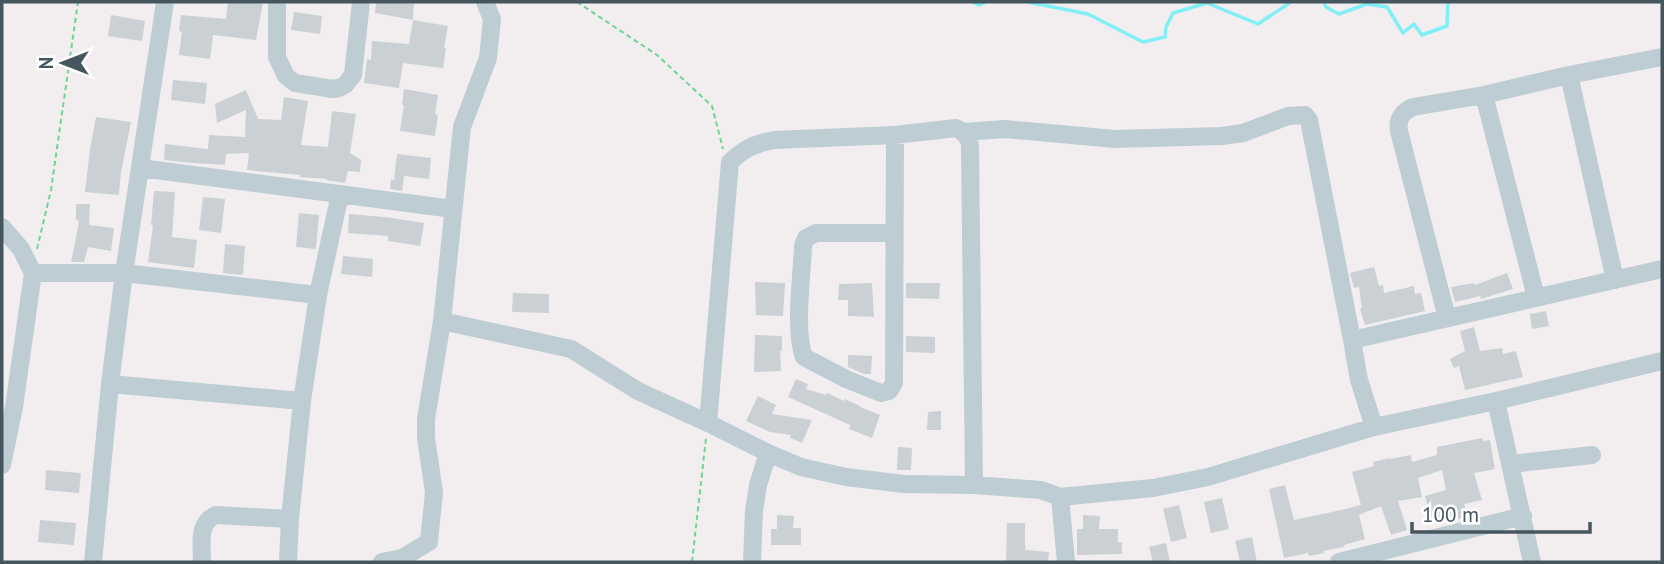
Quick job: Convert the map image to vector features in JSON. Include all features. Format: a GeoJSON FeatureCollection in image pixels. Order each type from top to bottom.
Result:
{"type":"FeatureCollection","features":[{"type":"Feature","properties":{"kind":"street"},"geometry":{"type":"LineString","coordinates":[[93,562],[124,272],[165,2]]}},
{"type":"Feature","properties":{"kind":"street"},"geometry":{"type":"LineString","coordinates":[[277,2],[277,57],[286,76],[295,83],[332,89],[345,85],[353,75],[361,2]]}},
{"type":"Feature","properties":{"kind":"street"},"geometry":{"type":"LineString","coordinates":[[382,562],[402,558],[429,542],[434,492],[426,419],[442,321],[462,127],[488,58],[492,19],[485,2]]}},
{"type":"Feature","properties":{"kind":"street"},"geometry":{"type":"LineString","coordinates":[[1447,318],[1398,125],[1403,113],[1413,107],[1484,95],[1569,75],[1662,61]]}},
{"type":"Feature","properties":{"kind":"street"},"geometry":{"type":"LineString","coordinates":[[1569,75],[1615,279]]}},
{"type":"Feature","properties":{"kind":"street"},"geometry":{"type":"LineString","coordinates":[[1484,95],[1536,297]]}},
{"type":"Feature","properties":{"kind":"street"},"geometry":{"type":"LineString","coordinates":[[708,423],[730,162],[756,144],[774,140],[895,135],[956,128],[964,132],[1005,130],[1115,139],[1222,136],[1243,133],[1288,116],[1305,115],[1309,120],[1359,380],[1374,427]]}},
{"type":"Feature","properties":{"kind":"street"},"geometry":{"type":"LineString","coordinates":[[964,132],[970,142],[974,485]]}},
{"type":"Feature","properties":{"kind":"street"},"geometry":{"type":"LineString","coordinates":[[893,233],[816,233],[806,238],[803,246],[800,343],[804,357],[846,379],[881,393],[889,391],[894,383],[895,135]]}},
{"type":"Feature","properties":{"kind":"street"},"geometry":{"type":"LineString","coordinates":[[140,168],[453,209]]}},
{"type":"Feature","properties":{"kind":"street"},"geometry":{"type":"LineString","coordinates":[[288,562],[302,401],[318,295],[340,194]]}},
{"type":"Feature","properties":{"kind":"street"},"geometry":{"type":"LineString","coordinates":[[2,227],[21,249],[33,273],[14,407],[2,465]]}},
{"type":"Feature","properties":{"kind":"street"},"geometry":{"type":"LineString","coordinates":[[1352,340],[1662,269]]}},
{"type":"Feature","properties":{"kind":"street"},"geometry":{"type":"LineString","coordinates":[[33,273],[124,272],[318,295]]}},
{"type":"Feature","properties":{"kind":"street"},"geometry":{"type":"LineString","coordinates":[[442,321],[571,349],[638,391],[801,467],[846,477],[904,484],[1041,490],[1060,497],[1153,488],[1208,477],[1374,427],[1662,361]]}},
{"type":"Feature","properties":{"kind":"street"},"geometry":{"type":"LineString","coordinates":[[110,384],[302,401]]}},
{"type":"Feature","properties":{"kind":"street"},"geometry":{"type":"LineString","coordinates":[[1496,401],[1532,562]]}},
{"type":"Feature","properties":{"kind":"street"},"geometry":{"type":"LineString","coordinates":[[752,562],[754,511],[758,485],[768,453]]}},
{"type":"Feature","properties":{"kind":"street"},"geometry":{"type":"LineString","coordinates":[[1511,464],[1592,456]]}},
{"type":"Feature","properties":{"kind":"street"},"geometry":{"type":"LineString","coordinates":[[1060,497],[1066,562]]}},
{"type":"Feature","properties":{"kind":"street"},"geometry":{"type":"LineString","coordinates":[[202,562],[203,530],[206,520],[211,517],[216,515],[290,519]]}},
{"type":"Feature","properties":{"kind":"street"},"geometry":{"type":"LineString","coordinates":[[1339,562],[1523,516]]}},
{"type":"Feature","properties":{"kind":"path"},"geometry":{"type":"LineString","coordinates":[[37,248],[51,190],[78,2]]}},
{"type":"Feature","properties":{"kind":"path"},"geometry":{"type":"LineString","coordinates":[[577,2],[657,55],[712,106],[723,152],[730,162]]}},
{"type":"Feature","properties":{"kind":"path"},"geometry":{"type":"LineString","coordinates":[[692,562],[708,423]]}},
{"type":"Feature","properties":{"kind":"building"},"geometry":{"type":"Polygon","coordinates":[[[228,2],[263,2],[256,40],[213,35],[210,59],[179,55],[181,15],[226,19],[228,2]]]}},
{"type":"Feature","properties":{"kind":"building"},"geometry":{"type":"Polygon","coordinates":[[[376,2],[414,2],[413,20],[375,13],[376,2]]]}},
{"type":"Feature","properties":{"kind":"building"},"geometry":{"type":"Polygon","coordinates":[[[294,12],[322,16],[320,34],[291,30],[294,12]]]}},
{"type":"Feature","properties":{"kind":"building"},"geometry":{"type":"Polygon","coordinates":[[[111,15],[145,21],[142,41],[108,36],[111,15]]]}},
{"type":"Feature","properties":{"kind":"building"},"geometry":{"type":"Polygon","coordinates":[[[413,20],[448,26],[443,68],[403,63],[399,88],[364,83],[367,59],[371,60],[372,41],[409,44],[413,20]]]}},
{"type":"Feature","properties":{"kind":"building"},"geometry":{"type":"Polygon","coordinates":[[[173,80],[207,83],[205,104],[171,100],[173,80]]]}},
{"type":"Feature","properties":{"kind":"building"},"geometry":{"type":"Polygon","coordinates":[[[404,89],[438,95],[435,136],[400,131],[404,89]]]}},
{"type":"Feature","properties":{"kind":"building"},"geometry":{"type":"Polygon","coordinates":[[[246,90],[258,119],[281,120],[284,97],[308,101],[301,145],[328,147],[332,111],[356,114],[350,153],[361,160],[360,172],[348,171],[345,183],[247,170],[249,153],[226,154],[225,165],[164,160],[165,144],[208,149],[209,135],[245,137],[246,110],[217,123],[215,104],[246,90]]]}},
{"type":"Feature","properties":{"kind":"building"},"geometry":{"type":"Polygon","coordinates":[[[96,117],[131,122],[119,195],[85,192],[96,117]]]}},
{"type":"Feature","properties":{"kind":"building"},"geometry":{"type":"Polygon","coordinates":[[[397,154],[431,158],[429,179],[404,176],[402,191],[390,189],[391,179],[394,180],[397,154]]]}},
{"type":"Feature","properties":{"kind":"building"},"geometry":{"type":"Polygon","coordinates":[[[154,191],[175,192],[172,237],[197,240],[194,268],[148,262],[154,191]]]}},
{"type":"Feature","properties":{"kind":"building"},"geometry":{"type":"Polygon","coordinates":[[[203,197],[225,199],[221,233],[199,230],[203,197]]]}},
{"type":"Feature","properties":{"kind":"building"},"geometry":{"type":"Polygon","coordinates":[[[76,204],[90,204],[89,225],[114,228],[111,251],[88,247],[84,262],[71,262],[79,221],[76,220],[76,204]]]}},
{"type":"Feature","properties":{"kind":"building"},"geometry":{"type":"Polygon","coordinates":[[[299,213],[319,215],[316,249],[296,247],[299,213]]]}},
{"type":"Feature","properties":{"kind":"building"},"geometry":{"type":"Polygon","coordinates":[[[349,214],[424,223],[420,246],[388,241],[388,236],[348,233],[349,214]]]}},
{"type":"Feature","properties":{"kind":"building"},"geometry":{"type":"Polygon","coordinates":[[[225,244],[245,246],[243,275],[223,273],[225,244]]]}},
{"type":"Feature","properties":{"kind":"building"},"geometry":{"type":"Polygon","coordinates":[[[343,256],[373,259],[372,277],[341,274],[343,256]]]}},
{"type":"Feature","properties":{"kind":"building"},"geometry":{"type":"Polygon","coordinates":[[[1374,267],[1379,286],[1383,285],[1384,293],[1414,286],[1415,294],[1421,293],[1425,311],[1365,325],[1360,309],[1359,287],[1354,288],[1350,273],[1374,267]]]}},
{"type":"Feature","properties":{"kind":"building"},"geometry":{"type":"Polygon","coordinates":[[[1507,273],[1513,289],[1481,299],[1480,296],[1455,302],[1451,287],[1475,285],[1507,273]]]}},
{"type":"Feature","properties":{"kind":"building"},"geometry":{"type":"Polygon","coordinates":[[[755,282],[785,283],[783,316],[756,315],[755,282]]]}},
{"type":"Feature","properties":{"kind":"building"},"geometry":{"type":"Polygon","coordinates":[[[872,283],[874,317],[848,316],[848,300],[838,300],[839,284],[872,283]]]}},
{"type":"Feature","properties":{"kind":"building"},"geometry":{"type":"Polygon","coordinates":[[[906,283],[940,283],[939,299],[906,298],[906,283]]]}},
{"type":"Feature","properties":{"kind":"building"},"geometry":{"type":"Polygon","coordinates":[[[513,293],[549,294],[549,313],[512,312],[513,293]]]}},
{"type":"Feature","properties":{"kind":"building"},"geometry":{"type":"Polygon","coordinates":[[[1546,311],[1549,326],[1532,329],[1530,314],[1546,311]]]}},
{"type":"Feature","properties":{"kind":"building"},"geometry":{"type":"Polygon","coordinates":[[[1474,327],[1480,351],[1502,348],[1503,354],[1516,351],[1523,377],[1465,390],[1459,366],[1454,368],[1450,359],[1465,351],[1460,331],[1474,327]]]}},
{"type":"Feature","properties":{"kind":"building"},"geometry":{"type":"Polygon","coordinates":[[[755,335],[782,336],[781,371],[754,372],[755,335]]]}},
{"type":"Feature","properties":{"kind":"building"},"geometry":{"type":"Polygon","coordinates":[[[906,336],[935,337],[934,353],[906,352],[906,336]]]}},
{"type":"Feature","properties":{"kind":"building"},"geometry":{"type":"Polygon","coordinates":[[[848,355],[872,356],[871,374],[848,367],[848,355]]]}},
{"type":"Feature","properties":{"kind":"building"},"geometry":{"type":"Polygon","coordinates":[[[796,379],[808,384],[806,389],[826,395],[827,393],[844,401],[845,399],[880,415],[872,438],[788,397],[796,379]]]}},
{"type":"Feature","properties":{"kind":"building"},"geometry":{"type":"Polygon","coordinates":[[[758,396],[776,405],[772,414],[812,420],[802,443],[790,438],[791,435],[770,432],[746,421],[758,396]]]}},
{"type":"Feature","properties":{"kind":"building"},"geometry":{"type":"Polygon","coordinates":[[[941,411],[941,430],[927,430],[928,412],[941,411]]]}},
{"type":"Feature","properties":{"kind":"building"},"geometry":{"type":"Polygon","coordinates":[[[1482,438],[1483,441],[1490,440],[1495,469],[1474,473],[1482,500],[1464,504],[1468,517],[1452,519],[1451,516],[1431,521],[1425,496],[1446,490],[1442,470],[1418,478],[1422,497],[1398,501],[1407,530],[1391,535],[1381,506],[1359,515],[1365,539],[1323,551],[1324,553],[1284,558],[1269,489],[1285,485],[1294,520],[1346,509],[1361,505],[1352,472],[1374,466],[1373,462],[1390,458],[1411,455],[1412,462],[1437,455],[1437,447],[1482,438]]]}},
{"type":"Feature","properties":{"kind":"building"},"geometry":{"type":"Polygon","coordinates":[[[898,447],[912,448],[911,470],[897,470],[898,447]]]}},
{"type":"Feature","properties":{"kind":"building"},"geometry":{"type":"Polygon","coordinates":[[[46,470],[81,473],[79,493],[45,490],[46,470]]]}},
{"type":"Feature","properties":{"kind":"building"},"geometry":{"type":"Polygon","coordinates":[[[1222,498],[1229,529],[1211,533],[1204,502],[1222,498]]]}},
{"type":"Feature","properties":{"kind":"building"},"geometry":{"type":"Polygon","coordinates":[[[1179,505],[1187,538],[1171,542],[1163,509],[1179,505]]]}},
{"type":"Feature","properties":{"kind":"building"},"geometry":{"type":"Polygon","coordinates":[[[777,515],[794,516],[793,528],[801,528],[801,545],[771,545],[771,529],[777,529],[777,515]]]}},
{"type":"Feature","properties":{"kind":"building"},"geometry":{"type":"Polygon","coordinates":[[[1083,515],[1100,516],[1099,529],[1118,529],[1122,554],[1077,555],[1077,529],[1083,529],[1083,515]]]}},
{"type":"Feature","properties":{"kind":"building"},"geometry":{"type":"Polygon","coordinates":[[[40,520],[76,523],[74,545],[38,542],[40,520]]]}},
{"type":"Feature","properties":{"kind":"building"},"geometry":{"type":"Polygon","coordinates":[[[1007,523],[1025,523],[1025,550],[1049,552],[1048,562],[1006,562],[1007,523]]]}},
{"type":"Feature","properties":{"kind":"building"},"geometry":{"type":"Polygon","coordinates":[[[1252,537],[1257,562],[1240,562],[1235,541],[1252,537]]]}},
{"type":"Feature","properties":{"kind":"building"},"geometry":{"type":"Polygon","coordinates":[[[1166,543],[1170,562],[1153,562],[1149,547],[1166,543]]]}},
{"type":"Feature","properties":{"kind":"waterway"},"geometry":{"type":"LineString","coordinates":[[972,2],[979,5],[986,2]]}},
{"type":"Feature","properties":{"kind":"waterway"},"geometry":{"type":"LineString","coordinates":[[1028,2],[1088,14],[1143,42],[1165,37],[1166,27],[1173,13],[1207,3],[1258,24],[1291,2]]}},
{"type":"Feature","properties":{"kind":"waterway"},"geometry":{"type":"LineString","coordinates":[[1324,2],[1326,7],[1339,14],[1367,4],[1387,7],[1403,33],[1414,24],[1422,35],[1447,26],[1448,2]]}}]}
